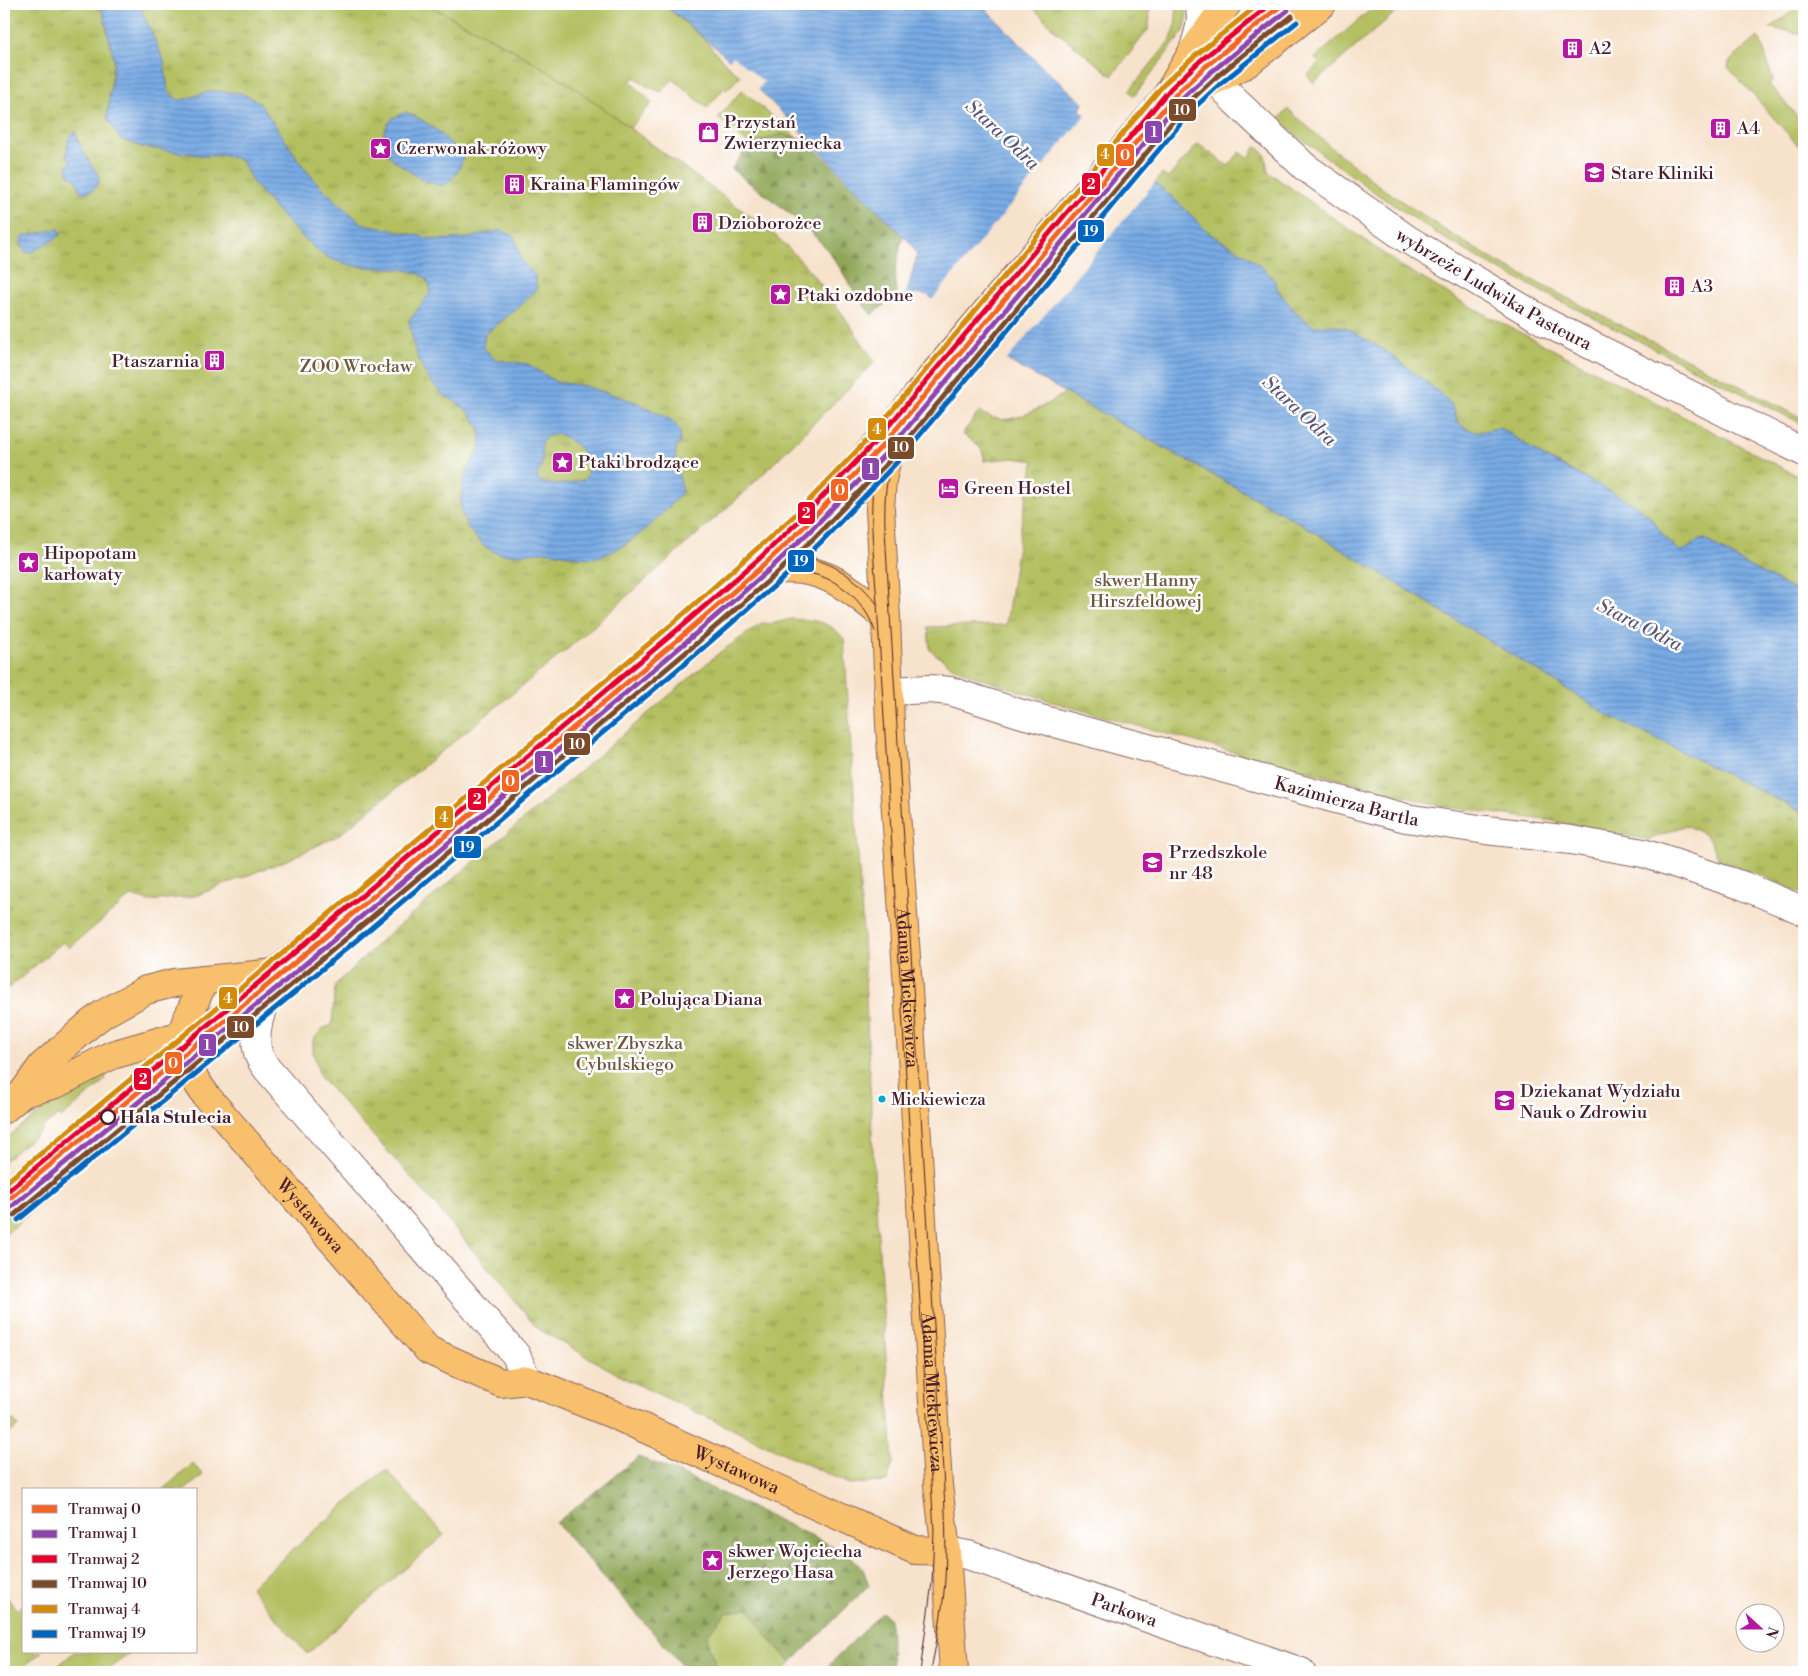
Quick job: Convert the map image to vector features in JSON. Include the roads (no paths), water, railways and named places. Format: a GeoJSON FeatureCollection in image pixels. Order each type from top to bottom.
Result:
{"type":"FeatureCollection","features":[{"type":"Feature","properties":{"kind":"main road"},"geometry":{"type":"LineString","coordinates":[[13,1101],[56,1084],[112,1055],[199,1030],[221,1018],[568,729],[751,573],[812,516],[894,425],[959,343],[1159,105],[1193,51],[1227,4]]}},
{"type":"Feature","properties":{"kind":"main road"},"geometry":{"type":"LineString","coordinates":[[1159,105],[1195,90],[1246,64],[1322,4]]}},
{"type":"Feature","properties":{"kind":"main road","name":"Adama Mickiewicza"},"geometry":{"type":"LineString","coordinates":[[894,425],[882,480],[880,509],[888,692],[938,1485],[946,1551],[954,1672]]}},
{"type":"Feature","properties":{"kind":"main road"},"geometry":{"type":"LineString","coordinates":[[751,573],[780,569],[809,570],[840,583],[855,592],[886,618]]}},
{"type":"Feature","properties":{"kind":"main road"},"geometry":{"type":"LineString","coordinates":[[13,1101],[42,1066],[103,1014],[146,990],[174,983],[275,973]]}},
{"type":"Feature","properties":{"kind":"main road"},"geometry":{"type":"LineString","coordinates":[[180,1036],[204,980]]}},
{"type":"Feature","properties":{"kind":"main road","name":"Wystawowa"},"geometry":{"type":"LineString","coordinates":[[180,1036],[191,1075],[207,1097],[421,1344],[435,1354],[500,1383],[527,1380],[619,1417],[915,1550],[946,1551]]}},
{"type":"Feature","properties":{"kind":"street"},"geometry":{"type":"LineString","coordinates":[[1193,51],[1199,32],[1202,12],[1199,4]]}},
{"type":"Feature","properties":{"kind":"street","name":"wybrzeże Ludwika Pasteura"},"geometry":{"type":"LineString","coordinates":[[1216,80],[1235,101],[1305,167],[1408,239],[1547,323],[1804,452]]}},
{"type":"Feature","properties":{"kind":"street","name":"Kazimierza Bartla"},"geometry":{"type":"LineString","coordinates":[[888,692],[930,689],[950,691],[1022,714],[1406,818],[1571,840],[1643,853],[1744,886],[1804,911]]}},
{"type":"Feature","properties":{"kind":"street"},"geometry":{"type":"LineString","coordinates":[[275,973],[260,1020],[257,1044],[261,1060],[333,1146],[516,1355],[527,1380]]}},
{"type":"Feature","properties":{"kind":"street","name":"Parkowa"},"geometry":{"type":"LineString","coordinates":[[946,1551],[968,1555],[1301,1672]]}},
{"type":"Feature","properties":{"kind":"water"},"geometry":{"type":"Polygon","coordinates":[[[93,4],[139,4],[164,61],[168,91],[175,98],[180,100],[186,99],[211,91],[241,93],[259,102],[305,169],[322,188],[361,223],[438,240],[469,238],[501,230],[514,236],[522,262],[535,275],[537,288],[518,308],[485,334],[483,347],[496,360],[528,364],[556,382],[585,386],[636,402],[673,421],[680,432],[680,444],[677,444],[675,461],[683,491],[657,519],[637,536],[615,550],[598,557],[585,558],[552,552],[503,554],[494,552],[486,547],[467,526],[461,506],[463,483],[479,448],[480,431],[469,413],[452,399],[444,396],[428,378],[419,361],[411,333],[409,321],[430,293],[429,284],[424,277],[416,273],[394,268],[350,265],[320,253],[259,191],[241,160],[223,155],[206,156],[142,147],[120,139],[107,118],[114,60],[103,12],[93,4]],[[557,434],[543,440],[542,463],[537,476],[539,481],[555,484],[585,479],[587,465],[582,451],[557,434]]]}},
{"type":"Feature","properties":{"kind":"water","name":"Stara Odra"},"geometry":{"type":"Polygon","coordinates":[[[664,4],[981,4],[1041,66],[1083,103],[1080,110],[1155,183],[1210,234],[1245,254],[1266,271],[1275,281],[1282,296],[1299,315],[1313,326],[1331,325],[1346,328],[1386,351],[1440,393],[1451,404],[1458,422],[1467,429],[1480,432],[1498,428],[1504,430],[1542,456],[1636,505],[1651,518],[1665,538],[1680,551],[1704,539],[1746,565],[1804,595],[1804,813],[1610,716],[1300,523],[1010,362],[928,295],[915,293],[909,300],[905,299],[917,255],[911,244],[730,60],[664,4]]]}},
{"type":"Feature","properties":{"kind":"water"},"geometry":{"type":"Polygon","coordinates":[[[406,112],[438,131],[463,158],[457,172],[446,184],[440,185],[424,180],[390,157],[386,152],[383,138],[388,124],[395,117],[406,112]]]}},
{"type":"Feature","properties":{"kind":"water"},"geometry":{"type":"Polygon","coordinates":[[[75,131],[80,146],[99,177],[95,188],[84,193],[80,191],[76,179],[69,175],[67,166],[71,161],[67,157],[68,140],[75,131]]]}},
{"type":"Feature","properties":{"kind":"water"},"geometry":{"type":"Polygon","coordinates":[[[58,229],[61,235],[32,252],[25,252],[22,247],[21,239],[24,236],[58,229]]]}},
{"type":"Feature","properties":{"kind":"tram line","name":"4"},"geometry":{"type":"LineString","coordinates":[[4,1184],[271,963],[671,625],[795,515],[871,436],[1165,83],[1259,4]]}},
{"type":"Feature","properties":{"kind":"tram line","name":"2"},"geometry":{"type":"LineString","coordinates":[[4,1194],[275,969],[760,558],[800,520],[876,441],[1171,88],[1200,61],[1271,4]]}},
{"type":"Feature","properties":{"kind":"tram line","name":"0"},"geometry":{"type":"LineString","coordinates":[[4,1203],[280,975],[765,564],[805,526],[882,446],[1177,93],[1205,67],[1283,4]]}},
{"type":"Feature","properties":{"kind":"tram line","name":"1"},"geometry":{"type":"LineString","coordinates":[[9,1209],[285,981],[770,569],[888,451],[1182,98],[1288,10]]}},
{"type":"Feature","properties":{"kind":"tram line","name":"10"},"geometry":{"type":"LineString","coordinates":[[14,1215],[290,986],[775,575],[894,456],[1188,103],[1215,78],[1292,16]]}},
{"type":"Feature","properties":{"kind":"tram line","name":"19"},"geometry":{"type":"LineString","coordinates":[[18,1220],[295,992],[780,581],[821,542],[899,460],[1193,109],[1220,84],[1297,22]]}},
{"type":"Feature","properties":{"kind":"tram line"},"geometry":{"type":"LineString","coordinates":[[915,384],[889,427],[879,453],[874,474],[872,496],[872,540],[934,1531],[932,1582],[920,1672]]}},
{"type":"Feature","properties":{"kind":"tram line"},"geometry":{"type":"LineString","coordinates":[[931,386],[914,413],[894,456],[886,487],[885,503],[887,565],[945,1512],[946,1553],[944,1592],[931,1672]]}},
{"type":"Feature","properties":{"kind":"tram line"},"geometry":{"type":"LineString","coordinates":[[718,586],[740,571],[772,558],[789,556],[806,558],[823,562],[838,569],[853,579],[878,605]]}},
{"type":"Feature","properties":{"kind":"tram line"},"geometry":{"type":"LineString","coordinates":[[720,602],[756,578],[787,571],[803,572],[834,582],[847,591],[859,602],[868,615],[875,631]]}},
{"type":"Feature","properties":{"kind":"place","name":"A2"},"geometry":{"type":"Point","coordinates":[1573,48]}},
{"type":"Feature","properties":{"kind":"place","name":"A4"},"geometry":{"type":"Point","coordinates":[1721,128]}},
{"type":"Feature","properties":{"kind":"place","name":"Przystań Zwierzyniecka"},"geometry":{"type":"Point","coordinates":[708,132]}},
{"type":"Feature","properties":{"kind":"place","name":"Czerwonak różowy"},"geometry":{"type":"Point","coordinates":[380,148]}},
{"type":"Feature","properties":{"kind":"place","name":"Stare Kliniki"},"geometry":{"type":"Point","coordinates":[1595,173]}},
{"type":"Feature","properties":{"kind":"place","name":"Kraina Flamingów"},"geometry":{"type":"Point","coordinates":[514,184]}},
{"type":"Feature","properties":{"kind":"place","name":"Dzioborożce"},"geometry":{"type":"Point","coordinates":[702,223]}},
{"type":"Feature","properties":{"kind":"place","name":"A3"},"geometry":{"type":"Point","coordinates":[1675,286]}},
{"type":"Feature","properties":{"kind":"place","name":"Ptaki ozdobne"},"geometry":{"type":"Point","coordinates":[781,295]}},
{"type":"Feature","properties":{"kind":"place","name":"Ptaszarnia"},"geometry":{"type":"Point","coordinates":[215,361]}},
{"type":"Feature","properties":{"kind":"place","name":"Ptaki brodzące"},"geometry":{"type":"Point","coordinates":[562,462]}},
{"type":"Feature","properties":{"kind":"place","name":"Green Hostel"},"geometry":{"type":"Point","coordinates":[948,488]}},
{"type":"Feature","properties":{"kind":"place","name":"Hipopotam karłowaty"},"geometry":{"type":"Point","coordinates":[28,563]}},
{"type":"Feature","properties":{"kind":"place","name":"Przedszkole nr 48"},"geometry":{"type":"Point","coordinates":[1153,862]}},
{"type":"Feature","properties":{"kind":"place","name":"Polująca Diana"},"geometry":{"type":"Point","coordinates":[624,999]}},
{"type":"Feature","properties":{"kind":"place","name":"Mickiewicza"},"geometry":{"type":"Point","coordinates":[882,1099]}},
{"type":"Feature","properties":{"kind":"place","name":"Dziekanat Wydziału Nauk o Zdrowiu"},"geometry":{"type":"Point","coordinates":[1504,1101]}},
{"type":"Feature","properties":{"kind":"place","name":"Hala Stulecia"},"geometry":{"type":"Point","coordinates":[108,1117]}},
{"type":"Feature","properties":{"kind":"place","name":"skwer Wojciecha Jerzego Hasa"},"geometry":{"type":"Point","coordinates":[712,1561]}},
{"type":"Feature","properties":{"kind":"park label","name":"ZOO Wrocław"},"geometry":{"type":"Point","coordinates":[356,366]}},
{"type":"Feature","properties":{"kind":"park label","name":"skwer Hanny Hirszfeldowej"},"geometry":{"type":"Point","coordinates":[1146,590]}},
{"type":"Feature","properties":{"kind":"park label","name":"skwer Zbyszka Cybulskiego"},"geometry":{"type":"Point","coordinates":[625,1053]}}]}
